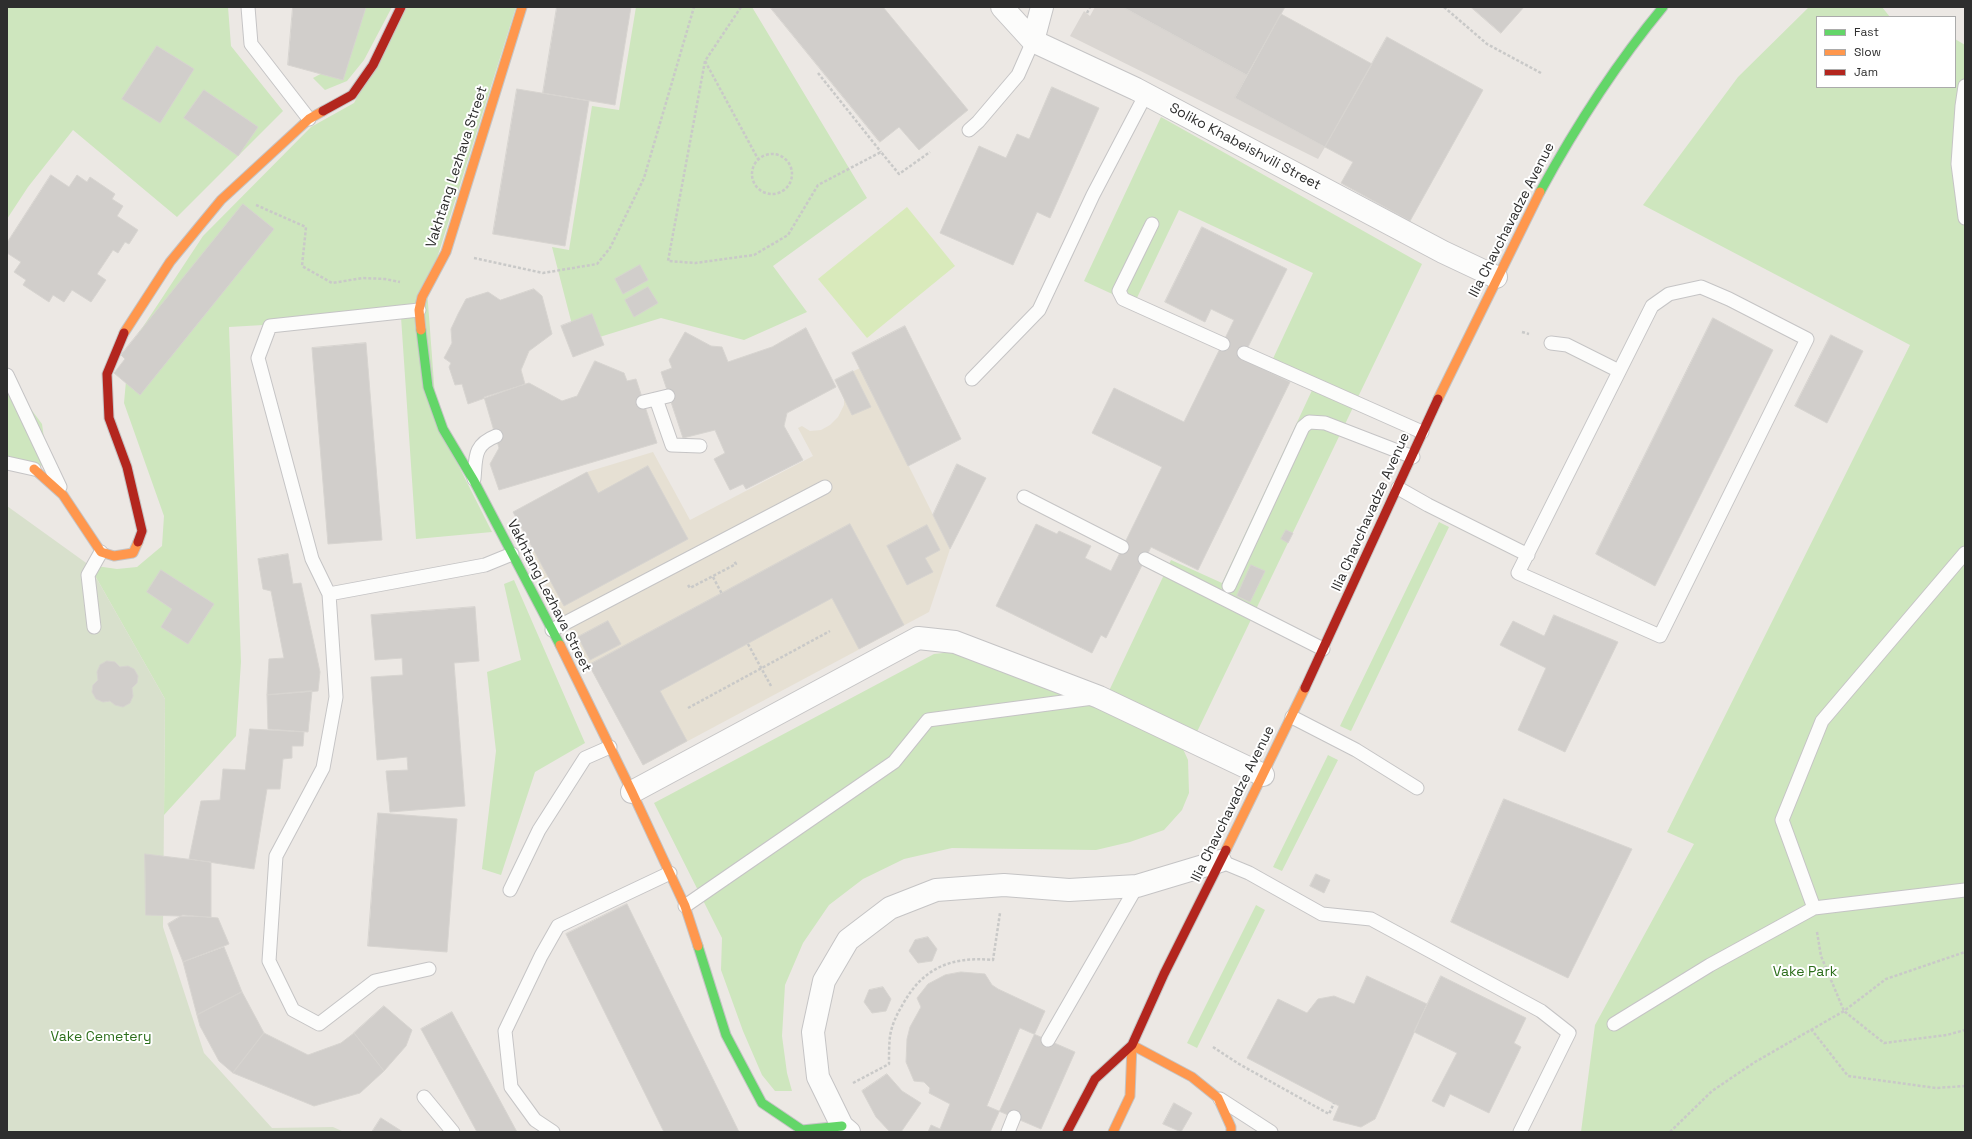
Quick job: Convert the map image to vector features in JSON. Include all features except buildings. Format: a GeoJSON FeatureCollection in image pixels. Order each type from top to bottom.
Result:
{"type":"FeatureCollection","features":[{"type":"Feature","properties":{"kind":"street"},"geometry":{"type":"LineString","coordinates":[[34,469],[63,494],[101,552],[114,556],[133,553],[142,531],[127,467],[109,418],[107,374],[125,329],[170,262],[221,200],[309,119],[352,95],[373,65],[401,7]]}},
{"type":"Feature","properties":{"kind":"street","name":"Vakhtang Lezhava Street"},"geometry":{"type":"LineString","coordinates":[[522,7],[446,252],[425,287],[418,310],[428,387],[443,429],[474,481],[552,630],[670,873],[685,906],[730,1041],[762,1103],[802,1131],[846,1129]]}},
{"type":"Feature","properties":{"kind":"street","name":"Soliko Khabeishvili Street"},"geometry":{"type":"LineString","coordinates":[[1002,7],[1033,41],[1146,94],[1443,252],[1496,277]]}},
{"type":"Feature","properties":{"kind":"street"},"geometry":{"type":"LineString","coordinates":[[1033,41],[1042,7]]}},
{"type":"Feature","properties":{"kind":"street","name":"Ilia Chavchavadze Avenue"},"geometry":{"type":"LineString","coordinates":[[1113,1132],[1130,1096],[1132,1045],[1164,974],[1292,717],[1413,457],[1422,432],[1481,312],[1496,277],[1555,163],[1604,84],[1663,7]]}},
{"type":"Feature","properties":{"kind":"street"},"geometry":{"type":"LineString","coordinates":[[632,792],[918,638],[955,642],[1099,697],[1263,775]]}},
{"type":"Feature","properties":{"kind":"street"},"geometry":{"type":"LineString","coordinates":[[846,1129],[818,1077],[813,1032],[824,981],[848,940],[890,908],[936,890],[1004,885],[1069,890],[1137,886],[1220,861]]}},
{"type":"Feature","properties":{"kind":"street"},"geometry":{"type":"LineString","coordinates":[[1132,1045],[1192,1078],[1218,1098],[1231,1127],[1231,1132]]}},
{"type":"Feature","properties":{"kind":"street","name":"Ilia Chavchavadze Avenue"},"geometry":{"type":"LineString","coordinates":[[1067,1132],[1095,1079],[1132,1045]]}},
{"type":"Feature","properties":{"kind":"lane"},"geometry":{"type":"LineString","coordinates":[[248,7],[251,44],[309,119]]}},
{"type":"Feature","properties":{"kind":"lane"},"geometry":{"type":"LineString","coordinates":[[969,130],[978,122],[1018,75],[1033,41]]}},
{"type":"Feature","properties":{"kind":"lane"},"geometry":{"type":"LineString","coordinates":[[1965,86],[1962,106],[1958,164],[1965,218]]}},
{"type":"Feature","properties":{"kind":"lane"},"geometry":{"type":"LineString","coordinates":[[972,379],[1039,310],[1093,195],[1146,94]]}},
{"type":"Feature","properties":{"kind":"lane"},"geometry":{"type":"LineString","coordinates":[[1152,224],[1119,291],[1120,296],[1136,306],[1223,344]]}},
{"type":"Feature","properties":{"kind":"lane"},"geometry":{"type":"LineString","coordinates":[[1701,287],[1729,299],[1807,339],[1660,636],[1518,573],[1528,555],[1652,306],[1669,294],[1701,287]]}},
{"type":"Feature","properties":{"kind":"lane"},"geometry":{"type":"LineString","coordinates":[[418,310],[270,326],[258,358],[312,559],[329,594],[336,697],[323,768],[276,856],[269,961],[293,1010],[319,1024],[375,981],[429,969]]}},
{"type":"Feature","properties":{"kind":"lane"},"geometry":{"type":"LineString","coordinates":[[1551,343],[1567,345],[1619,371]]}},
{"type":"Feature","properties":{"kind":"lane"},"geometry":{"type":"LineString","coordinates":[[1244,354],[1422,432]]}},
{"type":"Feature","properties":{"kind":"lane"},"geometry":{"type":"LineString","coordinates":[[7,375],[63,494]]}},
{"type":"Feature","properties":{"kind":"lane"},"geometry":{"type":"LineString","coordinates":[[643,402],[662,397],[672,445],[700,446]]}},
{"type":"Feature","properties":{"kind":"lane"},"geometry":{"type":"LineString","coordinates":[[1229,586],[1303,427],[1309,422],[1325,423],[1413,457]]}},
{"type":"Feature","properties":{"kind":"lane"},"geometry":{"type":"LineString","coordinates":[[474,481],[476,456],[479,447],[486,440],[496,436]]}},
{"type":"Feature","properties":{"kind":"lane"},"geometry":{"type":"LineString","coordinates":[[7,463],[34,469]]}},
{"type":"Feature","properties":{"kind":"lane"},"geometry":{"type":"LineString","coordinates":[[552,630],[825,486]]}},
{"type":"Feature","properties":{"kind":"lane"},"geometry":{"type":"LineString","coordinates":[[1398,488],[1428,505],[1528,555]]}},
{"type":"Feature","properties":{"kind":"lane"},"geometry":{"type":"LineString","coordinates":[[1024,497],[1122,547]]}},
{"type":"Feature","properties":{"kind":"lane"},"geometry":{"type":"LineString","coordinates":[[94,627],[88,575],[101,552]]}},
{"type":"Feature","properties":{"kind":"lane"},"geometry":{"type":"LineString","coordinates":[[1814,908],[1782,820],[1822,721],[1965,553]]}},
{"type":"Feature","properties":{"kind":"lane"},"geometry":{"type":"LineString","coordinates":[[329,594],[485,564],[512,554]]}},
{"type":"Feature","properties":{"kind":"lane"},"geometry":{"type":"LineString","coordinates":[[1145,559],[1323,649]]}},
{"type":"Feature","properties":{"kind":"lane"},"geometry":{"type":"LineString","coordinates":[[685,906],[894,762],[928,720],[1099,697]]}},
{"type":"Feature","properties":{"kind":"lane"},"geometry":{"type":"LineString","coordinates":[[1292,717],[1356,750],[1417,788]]}},
{"type":"Feature","properties":{"kind":"lane"},"geometry":{"type":"LineString","coordinates":[[510,890],[539,830],[585,758],[610,747]]}},
{"type":"Feature","properties":{"kind":"lane"},"geometry":{"type":"LineString","coordinates":[[1220,861],[1249,873],[1322,914],[1372,919],[1541,1011],[1569,1034],[1520,1132]]}},
{"type":"Feature","properties":{"kind":"lane"},"geometry":{"type":"LineString","coordinates":[[553,1132],[535,1120],[511,1087],[505,1031],[541,956],[558,926],[670,873]]}},
{"type":"Feature","properties":{"kind":"lane"},"geometry":{"type":"LineString","coordinates":[[1048,1040],[1137,886]]}},
{"type":"Feature","properties":{"kind":"lane"},"geometry":{"type":"LineString","coordinates":[[1614,1024],[1710,965],[1814,908],[1965,890]]}},
{"type":"Feature","properties":{"kind":"lane"},"geometry":{"type":"LineString","coordinates":[[424,1097],[453,1132]]}},
{"type":"Feature","properties":{"kind":"lane"},"geometry":{"type":"LineString","coordinates":[[1218,1098],[1271,1132]]}},
{"type":"Feature","properties":{"kind":"lane"},"geometry":{"type":"LineString","coordinates":[[1008,1132],[1014,1117]]}},
{"type":"Feature","properties":{"kind":"path"},"geometry":{"type":"LineString","coordinates":[[446,252],[543,273],[597,264],[610,248],[644,178],[694,7]]}},
{"type":"Feature","properties":{"kind":"path"},"geometry":{"type":"LineString","coordinates":[[741,7],[705,61],[668,261],[695,263],[754,255],[788,235],[818,185],[881,152]]}},
{"type":"Feature","properties":{"kind":"path"},"geometry":{"type":"LineString","coordinates":[[1087,13],[1090,7]]}},
{"type":"Feature","properties":{"kind":"path"},"geometry":{"type":"LineString","coordinates":[[1444,7],[1487,44],[1541,73]]}},
{"type":"Feature","properties":{"kind":"path"},"geometry":{"type":"LineString","coordinates":[[705,61],[758,159]]}},
{"type":"Feature","properties":{"kind":"path"},"geometry":{"type":"LineString","coordinates":[[818,73],[899,174],[930,152]]}},
{"type":"Feature","properties":{"kind":"path"},"geometry":{"type":"LineString","coordinates":[[778,154],[790,163],[793,177],[786,189],[781,193],[768,194],[757,188],[752,176],[752,170],[758,159],[765,155],[778,154]]}},
{"type":"Feature","properties":{"kind":"path"},"geometry":{"type":"LineString","coordinates":[[238,185],[255,204],[306,227],[302,266],[332,283],[363,278],[386,279],[425,287]]}},
{"type":"Feature","properties":{"kind":"path"},"geometry":{"type":"LineString","coordinates":[[690,588],[736,564]]}},
{"type":"Feature","properties":{"kind":"path"},"geometry":{"type":"LineString","coordinates":[[713,577],[722,594]]}},
{"type":"Feature","properties":{"kind":"path"},"geometry":{"type":"LineString","coordinates":[[688,708],[830,632]]}},
{"type":"Feature","properties":{"kind":"path"},"geometry":{"type":"LineString","coordinates":[[748,644],[772,688]]}},
{"type":"Feature","properties":{"kind":"path"},"geometry":{"type":"LineString","coordinates":[[827,1096],[889,1064],[890,1036],[895,1018],[911,990],[928,973],[948,963],[974,958],[993,960],[1004,885]]}},
{"type":"Feature","properties":{"kind":"path"},"geometry":{"type":"LineString","coordinates":[[1814,908],[1821,956],[1844,1011],[1884,1043],[1947,1035],[1965,1030]]}},
{"type":"Feature","properties":{"kind":"path"},"geometry":{"type":"LineString","coordinates":[[1670,1132],[1712,1091],[1755,1062],[1844,1011],[1886,979],[1965,952]]}},
{"type":"Feature","properties":{"kind":"path"},"geometry":{"type":"LineString","coordinates":[[1811,1029],[1848,1076],[1936,1088],[1965,1086]]}},
{"type":"Feature","properties":{"kind":"path"},"geometry":{"type":"LineString","coordinates":[[1213,1047],[1239,1064],[1329,1114],[1334,1104]]}},
{"type":"Feature","properties":{"kind":"shaded area"},"geometry":{"type":"Polygon","coordinates":[[[1095,7],[1123,7],[1247,75],[1235,98],[1325,147],[1318,159],[1070,36],[1084,11],[1090,16],[1095,7]]]}},
{"type":"Feature","properties":{"kind":"shaded area"},"geometry":{"type":"Polygon","coordinates":[[[860,368],[950,549],[929,612],[643,765],[527,551],[532,548],[587,472],[653,452],[690,520],[813,456],[798,428],[802,426],[810,431],[821,430],[830,425],[838,417],[844,405],[844,399],[835,380],[860,368]]]}},
{"type":"Feature","properties":{"kind":"green space"},"geometry":{"type":"Polygon","coordinates":[[[7,7],[228,7],[231,46],[283,111],[177,217],[73,130],[28,187],[7,219],[7,7]]]}},
{"type":"Feature","properties":{"kind":"green space"},"geometry":{"type":"Polygon","coordinates":[[[362,7],[392,7],[364,60],[347,81],[325,90],[313,78],[341,63],[362,7]]]}},
{"type":"Feature","properties":{"kind":"green space"},"geometry":{"type":"Polygon","coordinates":[[[407,7],[516,7],[427,290],[437,423],[492,532],[416,539],[401,317],[229,327],[241,662],[236,736],[164,815],[165,699],[89,565],[117,569],[137,567],[162,546],[164,516],[124,403],[129,348],[203,236],[311,127],[354,103],[407,7]]]}},
{"type":"Feature","properties":{"kind":"green space"},"geometry":{"type":"Polygon","coordinates":[[[636,7],[752,7],[867,198],[773,266],[807,312],[744,340],[661,318],[577,344],[552,247],[569,250],[592,106],[619,110],[636,7]]]}},
{"type":"Feature","properties":{"kind":"green space","name":"Vake Park"},"geometry":{"type":"Polygon","coordinates":[[[1809,7],[1882,7],[1889,16],[1816,16],[1816,88],[1956,88],[1956,40],[1965,45],[1965,1132],[1581,1132],[1595,1025],[1694,844],[1667,832],[1910,345],[1643,205],[1738,77],[1809,7]]]}},
{"type":"Feature","properties":{"kind":"green space"},"geometry":{"type":"Polygon","coordinates":[[[1161,117],[1422,264],[1196,734],[1108,693],[1171,560],[1222,583],[1314,386],[1270,365],[1313,273],[1179,210],[1134,304],[1084,281],[1161,117]]]}},
{"type":"Feature","properties":{"kind":"green space"},"geometry":{"type":"Polygon","coordinates":[[[907,207],[955,266],[867,338],[818,279],[907,207]]]}},
{"type":"Feature","properties":{"kind":"green space"},"geometry":{"type":"Polygon","coordinates":[[[7,377],[42,424],[48,466],[7,464],[7,377]]]}},
{"type":"Feature","properties":{"kind":"green space","name":"Vake Cemetery"},"geometry":{"type":"Polygon","coordinates":[[[7,506],[89,565],[165,699],[163,927],[204,1053],[272,1128],[333,1127],[344,1132],[7,1132],[7,506]]]}},
{"type":"Feature","properties":{"kind":"green space"},"geometry":{"type":"Polygon","coordinates":[[[1439,522],[1449,527],[1351,731],[1340,726],[1439,522]]]}},
{"type":"Feature","properties":{"kind":"green space"},"geometry":{"type":"Polygon","coordinates":[[[514,580],[585,743],[535,772],[501,875],[482,869],[496,751],[487,672],[521,660],[504,584],[514,580]]]}},
{"type":"Feature","properties":{"kind":"green space"},"geometry":{"type":"Polygon","coordinates":[[[961,651],[1179,740],[1188,760],[1189,793],[1182,810],[1164,830],[1130,842],[1096,850],[952,848],[904,859],[863,879],[829,905],[803,943],[785,985],[782,1036],[787,1073],[792,1091],[775,1091],[762,1075],[743,1031],[721,970],[722,938],[654,803],[934,654],[961,651]]]}},
{"type":"Feature","properties":{"kind":"green space"},"geometry":{"type":"Polygon","coordinates":[[[1328,755],[1338,760],[1282,871],[1273,867],[1328,755]]]}},
{"type":"Feature","properties":{"kind":"green space"},"geometry":{"type":"Polygon","coordinates":[[[1256,905],[1265,910],[1197,1048],[1187,1043],[1256,905]]]}},
{"type":"Feature","properties":{"kind":"traffic: fast"},"geometry":{"type":"LineString","coordinates":[[1540,192],[1597,96],[1645,29],[1663,7]]}},
{"type":"Feature","properties":{"kind":"traffic: fast"},"geometry":{"type":"LineString","coordinates":[[421,330],[428,387],[443,429],[474,481],[560,645]]}},
{"type":"Feature","properties":{"kind":"traffic: fast"},"geometry":{"type":"LineString","coordinates":[[698,946],[726,1035],[762,1103],[802,1130],[842,1126]]}},
{"type":"Feature","properties":{"kind":"traffic: slow"},"geometry":{"type":"LineString","coordinates":[[421,330],[419,310],[422,297],[446,252],[522,7]]}},
{"type":"Feature","properties":{"kind":"traffic: slow"},"geometry":{"type":"LineString","coordinates":[[124,333],[170,262],[221,200],[309,119],[323,111]]}},
{"type":"Feature","properties":{"kind":"traffic: slow"},"geometry":{"type":"LineString","coordinates":[[1438,399],[1540,192]]}},
{"type":"Feature","properties":{"kind":"traffic: slow"},"geometry":{"type":"LineString","coordinates":[[34,469],[63,495],[101,552],[114,556],[133,553],[138,542]]}},
{"type":"Feature","properties":{"kind":"traffic: slow"},"geometry":{"type":"LineString","coordinates":[[560,645],[632,792],[685,906],[698,946]]}},
{"type":"Feature","properties":{"kind":"traffic: slow"},"geometry":{"type":"LineString","coordinates":[[1226,850],[1305,688]]}},
{"type":"Feature","properties":{"kind":"traffic: slow"},"geometry":{"type":"LineString","coordinates":[[1132,1045],[1192,1077],[1218,1098],[1231,1127],[1231,1132]]}},
{"type":"Feature","properties":{"kind":"traffic: slow"},"geometry":{"type":"LineString","coordinates":[[1113,1132],[1130,1096],[1132,1045]]}},
{"type":"Feature","properties":{"kind":"traffic: jam"},"geometry":{"type":"LineString","coordinates":[[323,111],[352,95],[373,65],[401,7]]}},
{"type":"Feature","properties":{"kind":"traffic: jam"},"geometry":{"type":"LineString","coordinates":[[124,333],[107,374],[109,418],[127,467],[142,531],[138,542]]}},
{"type":"Feature","properties":{"kind":"traffic: jam"},"geometry":{"type":"LineString","coordinates":[[1305,688],[1438,399]]}},
{"type":"Feature","properties":{"kind":"traffic: jam"},"geometry":{"type":"LineString","coordinates":[[1067,1132],[1095,1079],[1132,1045],[1164,974],[1226,850]]}}]}
